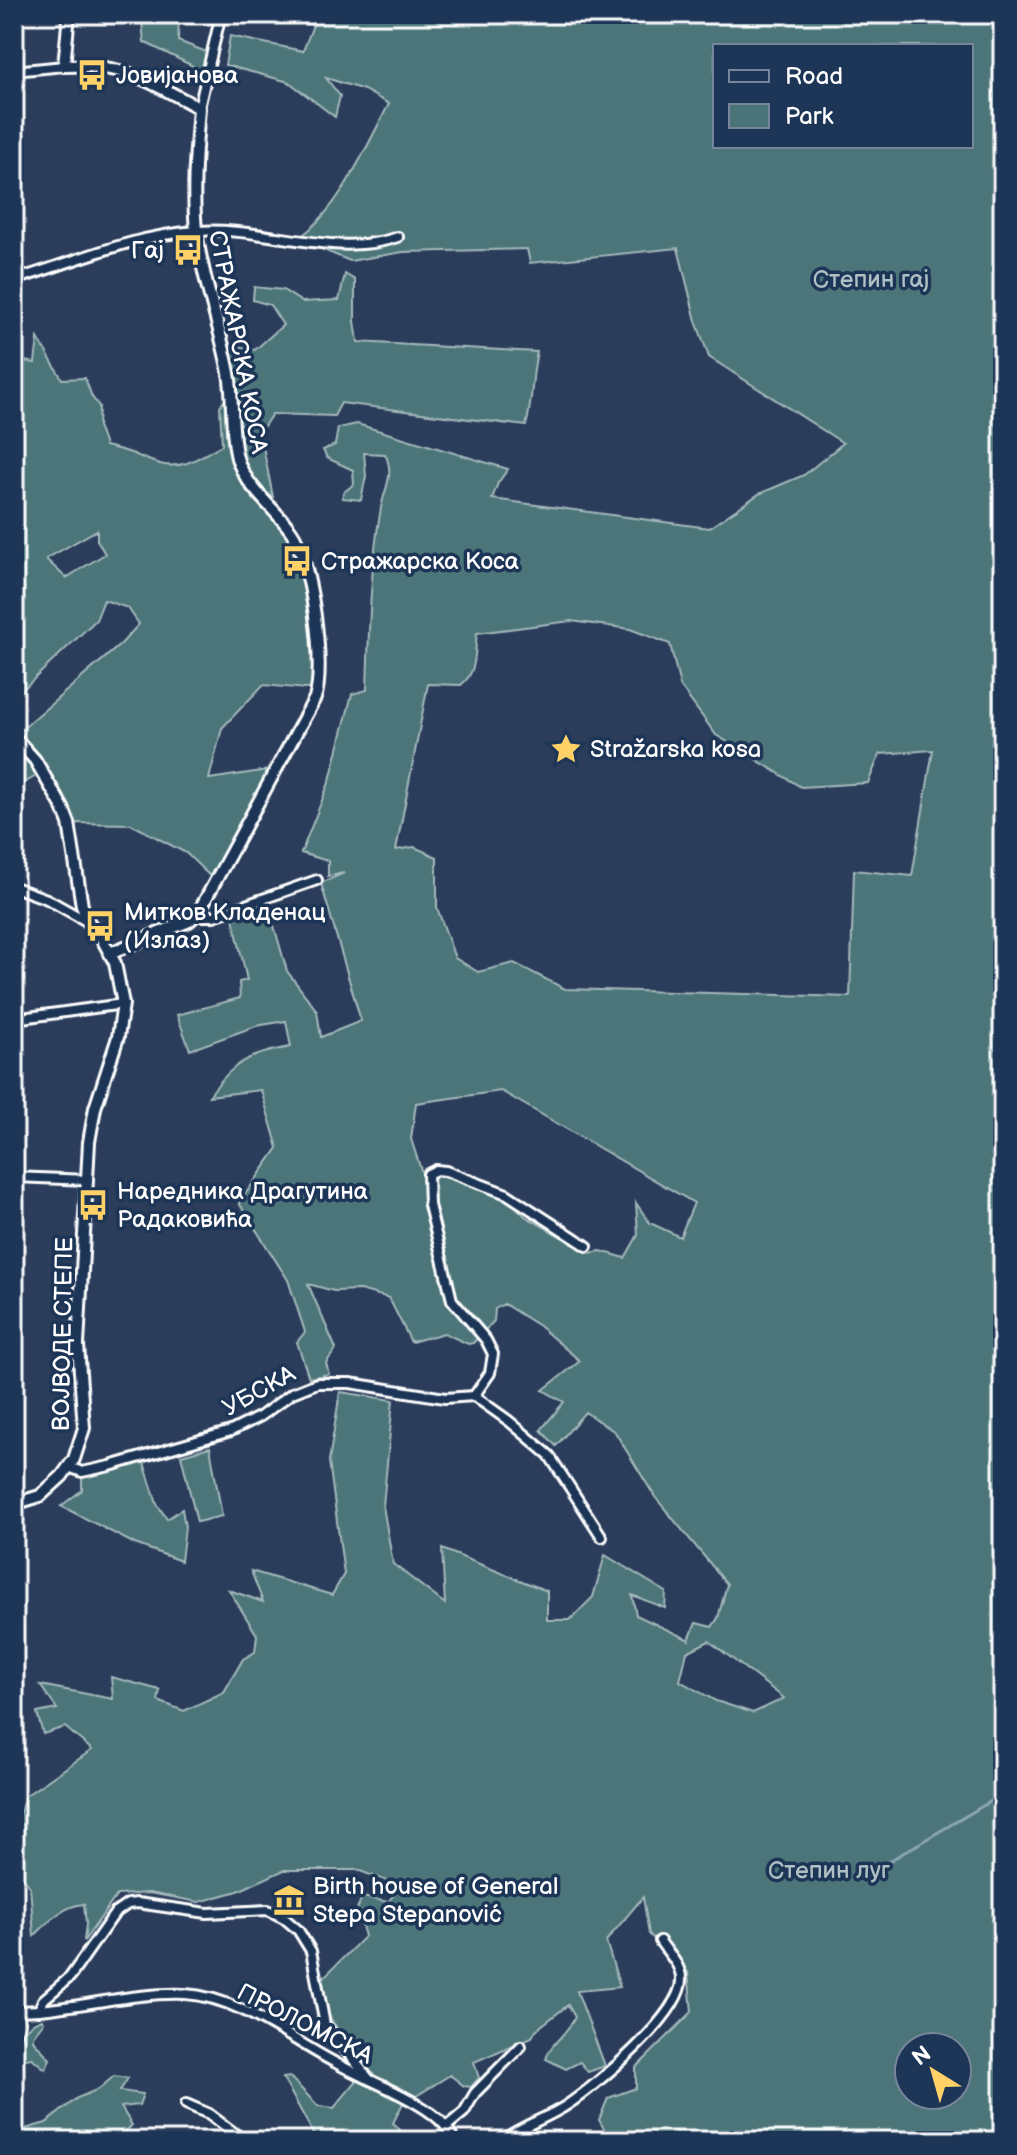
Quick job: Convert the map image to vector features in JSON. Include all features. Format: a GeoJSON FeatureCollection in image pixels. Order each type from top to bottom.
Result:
{"type":"FeatureCollection","features":[{"type":"Feature","properties":{"kind":"street"},"geometry":{"type":"LineString","coordinates":[[64,66],[69,14]]}},
{"type":"Feature","properties":{"kind":"street","name":"СТРАЖАРСКА КОСА"},"geometry":{"type":"LineString","coordinates":[[196,916],[318,690],[313,603],[305,561],[294,535],[256,491],[239,465],[228,372],[208,295],[196,231],[194,201],[199,108],[221,14]]}},
{"type":"Feature","properties":{"kind":"street"},"geometry":{"type":"LineString","coordinates":[[14,71],[64,66],[117,68],[199,108]]}},
{"type":"Feature","properties":{"kind":"street"},"geometry":{"type":"LineString","coordinates":[[14,280],[105,248],[196,231],[256,234],[354,246],[398,237]]}},
{"type":"Feature","properties":{"kind":"street","name":"ВОЈВОДЕ СТЕПЕ"},"geometry":{"type":"LineString","coordinates":[[14,737],[35,760],[63,808],[69,823],[82,906],[91,926],[110,953],[120,982],[123,1004],[118,1037],[92,1123],[78,1345],[85,1416],[81,1442],[69,1467],[40,1496],[14,1504]]}},
{"type":"Feature","properties":{"kind":"street"},"geometry":{"type":"LineString","coordinates":[[110,953],[196,916],[214,916],[317,880]]}},
{"type":"Feature","properties":{"kind":"street"},"geometry":{"type":"LineString","coordinates":[[14,887],[47,899],[91,926]]}},
{"type":"Feature","properties":{"kind":"street"},"geometry":{"type":"LineString","coordinates":[[14,1019],[123,1004]]}},
{"type":"Feature","properties":{"kind":"street"},"geometry":{"type":"LineString","coordinates":[[587,1246],[507,1194],[446,1171],[436,1170],[428,1174],[429,1205],[449,1292],[458,1310],[486,1340],[493,1354],[490,1373],[474,1396],[549,1455],[602,1537]]}},
{"type":"Feature","properties":{"kind":"street"},"geometry":{"type":"LineString","coordinates":[[14,1177],[88,1180]]}},
{"type":"Feature","properties":{"kind":"street","name":"УБСКА"},"geometry":{"type":"LineString","coordinates":[[69,1467],[82,1472],[110,1466],[231,1431],[261,1416],[292,1393],[317,1383],[350,1383],[445,1398],[474,1396]]}},
{"type":"Feature","properties":{"kind":"street"},"geometry":{"type":"LineString","coordinates":[[39,2010],[43,2000],[70,1977],[115,1913],[128,1904],[207,1913],[268,1910],[298,1930],[307,1943],[314,1961],[325,2025],[369,2079]]}},
{"type":"Feature","properties":{"kind":"street"},"geometry":{"type":"LineString","coordinates":[[501,2141],[570,2103],[630,2053],[664,2018],[679,1996],[682,1980],[680,1971],[660,1941]]}},
{"type":"Feature","properties":{"kind":"street","name":"ПРОЛОМСКА"},"geometry":{"type":"LineString","coordinates":[[16,2008],[39,2010],[153,1996],[199,1996],[241,2010],[425,2108],[446,2127],[454,2141]]}},
{"type":"Feature","properties":{"kind":"street"},"geometry":{"type":"LineString","coordinates":[[14,2036],[19,2022],[16,2008]]}},
{"type":"Feature","properties":{"kind":"street"},"geometry":{"type":"LineString","coordinates":[[446,2127],[521,2046]]}},
{"type":"Feature","properties":{"kind":"street"},"geometry":{"type":"LineString","coordinates":[[186,2104],[209,2114],[245,2141]]}},
{"type":"Feature","properties":{"kind":"green space"},"geometry":{"type":"Polygon","coordinates":[[[162,14],[179,14],[178,41],[212,54],[207,73],[144,42],[142,22],[162,14]]]}},
{"type":"Feature","properties":{"kind":"green space","name":"Степин луг"},"geometry":{"type":"Polygon","coordinates":[[[277,14],[1003,14],[1003,2141],[611,2141],[599,2120],[608,2098],[636,2088],[636,2068],[692,2012],[688,1972],[649,1934],[643,1897],[606,1941],[620,1987],[577,1991],[605,2066],[588,2072],[580,2062],[566,2069],[546,2059],[575,2017],[568,2005],[536,2030],[532,2037],[474,2062],[479,2078],[471,2087],[464,2086],[450,2075],[402,2105],[393,2123],[411,2141],[364,2141],[349,2135],[342,2141],[308,2141],[313,2133],[283,2078],[290,2077],[318,2106],[334,2108],[369,2066],[330,2018],[318,1983],[365,1936],[357,1910],[362,1897],[388,1902],[401,1886],[357,1870],[284,1870],[238,1891],[199,1902],[149,1893],[117,1895],[84,1941],[84,1904],[76,1905],[57,1915],[34,1936],[30,1887],[14,1864],[14,1834],[25,1796],[92,1750],[65,1727],[43,1734],[37,1713],[57,1709],[40,1685],[113,1699],[111,1677],[160,1690],[158,1701],[184,1711],[224,1692],[243,1659],[255,1652],[257,1635],[229,1590],[263,1602],[251,1571],[332,1595],[344,1574],[329,1461],[340,1392],[393,1400],[383,1506],[393,1564],[445,1604],[442,1549],[547,1591],[547,1620],[570,1620],[593,1597],[605,1555],[666,1592],[665,1608],[632,1595],[636,1615],[689,1640],[696,1623],[712,1627],[718,1618],[727,1584],[655,1497],[615,1432],[585,1412],[556,1446],[541,1430],[564,1402],[543,1390],[580,1361],[539,1326],[504,1304],[495,1309],[494,1321],[473,1343],[468,1344],[444,1333],[411,1342],[389,1298],[360,1290],[334,1291],[308,1284],[336,1349],[326,1363],[329,1374],[309,1378],[297,1342],[305,1332],[288,1280],[239,1203],[278,1148],[261,1090],[209,1096],[244,1061],[291,1047],[286,1021],[256,1026],[190,1050],[177,1015],[240,998],[239,982],[247,980],[233,918],[268,905],[287,971],[317,1011],[321,1037],[361,1021],[321,883],[344,873],[328,876],[328,861],[301,853],[330,780],[352,694],[367,690],[374,553],[389,474],[385,454],[364,453],[366,476],[361,500],[342,498],[354,484],[353,470],[327,458],[323,450],[335,445],[338,428],[357,424],[508,469],[492,499],[709,528],[759,494],[804,475],[843,443],[709,357],[696,321],[678,248],[530,263],[527,249],[403,252],[350,261],[297,239],[312,227],[338,196],[389,104],[364,90],[326,78],[340,96],[335,117],[289,82],[225,65],[230,36],[303,51],[313,25],[276,19],[277,14]],[[571,621],[477,633],[474,661],[466,680],[461,685],[428,684],[396,850],[414,847],[437,857],[437,907],[455,958],[478,972],[514,963],[565,989],[850,997],[854,870],[912,876],[933,750],[880,754],[868,783],[801,787],[716,735],[680,686],[670,644],[630,629],[571,621]],[[501,1091],[416,1103],[411,1139],[422,1173],[461,1181],[506,1197],[525,1216],[589,1253],[601,1251],[625,1258],[638,1235],[636,1203],[650,1223],[680,1237],[694,1203],[501,1091]],[[709,1641],[687,1652],[680,1681],[716,1701],[753,1713],[784,1698],[709,1641]]]}},
{"type":"Feature","properties":{"kind":"green space"},"geometry":{"type":"Polygon","coordinates":[[[345,274],[355,280],[358,342],[537,352],[526,426],[341,403],[334,416],[272,414],[260,432],[273,497],[258,491],[289,528],[305,561],[318,690],[263,685],[222,728],[209,779],[275,769],[214,880],[186,853],[131,824],[69,823],[43,772],[14,789],[14,725],[21,730],[121,644],[139,624],[128,608],[104,600],[96,620],[14,698],[14,359],[35,363],[38,338],[62,379],[85,378],[99,406],[98,426],[105,446],[158,464],[179,465],[222,445],[220,406],[231,392],[220,342],[255,350],[283,325],[270,305],[253,300],[254,287],[283,290],[302,302],[339,300],[345,274]],[[97,530],[46,559],[66,578],[105,554],[97,540],[97,530]]]}},
{"type":"Feature","properties":{"kind":"green space"},"geometry":{"type":"Polygon","coordinates":[[[210,1447],[222,1516],[197,1522],[181,1455],[210,1447]]]}},
{"type":"Feature","properties":{"kind":"green space"},"geometry":{"type":"Polygon","coordinates":[[[142,1456],[157,1504],[167,1519],[182,1509],[185,1527],[181,1561],[135,1544],[61,1506],[82,1490],[82,1472],[142,1456]]]}},
{"type":"Feature","properties":{"kind":"green space"},"geometry":{"type":"Polygon","coordinates":[[[42,2019],[44,2022],[33,2040],[50,2059],[45,2069],[32,2058],[19,2060],[14,2069],[19,2039],[28,2027],[42,2019]]]}},
{"type":"Feature","properties":{"kind":"green space"},"geometry":{"type":"Polygon","coordinates":[[[114,2076],[128,2078],[120,2091],[143,2094],[139,2105],[121,2107],[132,2125],[116,2141],[14,2141],[14,2128],[18,2131],[46,2123],[77,2098],[99,2089],[114,2076]]]}},
{"type":"Feature","properties":{"kind":"waterway"},"geometry":{"type":"LineString","coordinates":[[886,1863],[1003,1794]]}},
{"type":"Feature","properties":{"kind":"place","name":"Јовијанова"},"geometry":{"type":"Point","coordinates":[92,75]}},
{"type":"Feature","properties":{"kind":"place","name":"Гај"},"geometry":{"type":"Point","coordinates":[188,250]}},
{"type":"Feature","properties":{"kind":"place","name":"Стражарска Коса"},"geometry":{"type":"Point","coordinates":[297,561]}},
{"type":"Feature","properties":{"kind":"place","name":"Stražarska kosa"},"geometry":{"type":"Point","coordinates":[566,749]}},
{"type":"Feature","properties":{"kind":"place","name":"Митков Кладенац (Излаз)"},"geometry":{"type":"Point","coordinates":[100,926]}},
{"type":"Feature","properties":{"kind":"place","name":"Наредника Драгутина Радаковића"},"geometry":{"type":"Point","coordinates":[93,1205]}},
{"type":"Feature","properties":{"kind":"place","name":"Birth house of General Stepa Stepanović"},"geometry":{"type":"Point","coordinates":[289,1900]}},
{"type":"Feature","properties":{"kind":"park label","name":"Степин гај"},"geometry":{"type":"Point","coordinates":[871,279]}}]}
